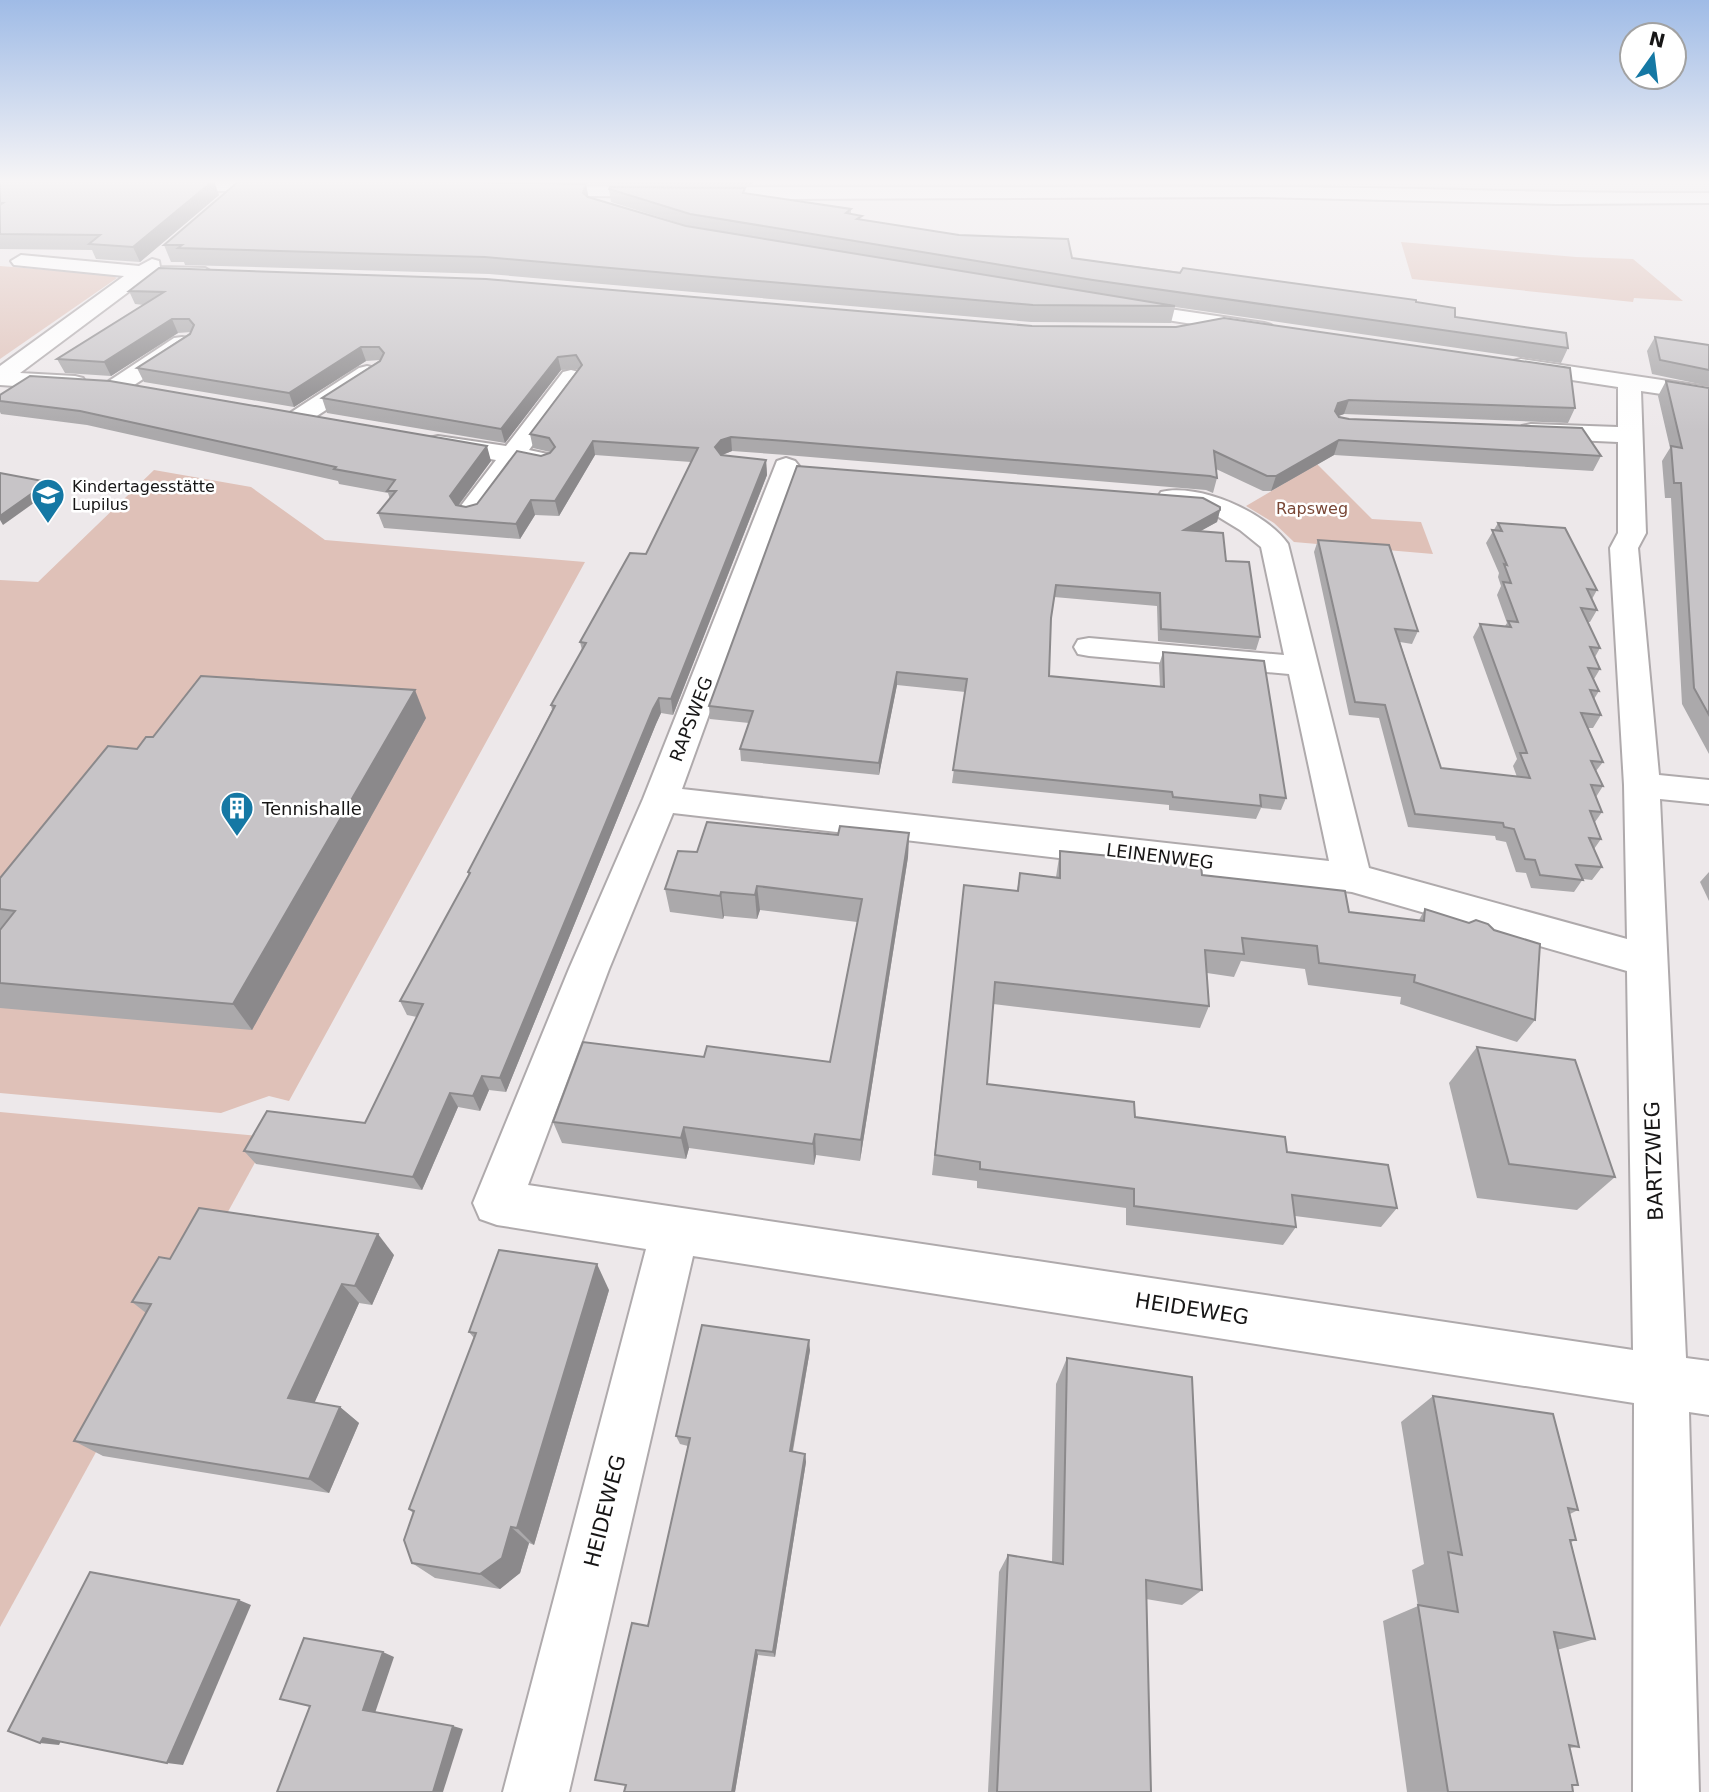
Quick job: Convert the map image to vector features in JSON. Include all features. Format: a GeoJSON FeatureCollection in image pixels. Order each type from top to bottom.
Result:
{"type":"FeatureCollection","features":[{"type":"Feature","properties":{"kind":"street"},"geometry":{"type":"LineString","coordinates":[[61,265],[144,272],[227,275]]}},
{"type":"Feature","properties":{"kind":"street"},"geometry":{"type":"LineString","coordinates":[[0,377],[153,265]]}},
{"type":"Feature","properties":{"kind":"street"},"geometry":{"type":"LineString","coordinates":[[1103,305],[1288,332]]}},
{"type":"Feature","properties":{"kind":"street"},"geometry":{"type":"LineString","coordinates":[[1147,332],[1173,332],[1222,322]]}},
{"type":"Feature","properties":{"kind":"street"},"geometry":{"type":"LineString","coordinates":[[117,386],[187,340]]}},
{"type":"Feature","properties":{"kind":"street"},"geometry":{"type":"LineString","coordinates":[[1498,363],[1629,380],[1709,394]]}},
{"type":"Feature","properties":{"kind":"street"},"geometry":{"type":"LineString","coordinates":[[298,418],[375,368]]}},
{"type":"Feature","properties":{"kind":"street"},"geometry":{"type":"LineString","coordinates":[[0,377],[117,386],[156,393]]}},
{"type":"Feature","properties":{"kind":"street"},"geometry":{"type":"LineString","coordinates":[[470,511],[571,377]]}},
{"type":"Feature","properties":{"kind":"street","name":"BARTZWEG"},"geometry":{"type":"LineString","coordinates":[[1629,380],[1632,533],[1624,548],[1642,785],[1648,961],[1684,1384],[1663,1462],[1667,1792]]}},
{"type":"Feature","properties":{"kind":"street"},"geometry":{"type":"LineString","coordinates":[[272,413],[325,423]]}},
{"type":"Feature","properties":{"kind":"street"},"geometry":{"type":"LineString","coordinates":[[1508,430],[1630,435]]}},
{"type":"Feature","properties":{"kind":"street"},"geometry":{"type":"LineString","coordinates":[[417,439],[543,460]]}},
{"type":"Feature","properties":{"kind":"street","name":"RAPSWEG"},"geometry":{"type":"LineString","coordinates":[[589,969],[661,799],[786,466]]}},
{"type":"Feature","properties":{"kind":"street"},"geometry":{"type":"LineString","coordinates":[[1150,496],[1206,501],[1250,522],[1274,544],[1352,878]]}},
{"type":"Feature","properties":{"kind":"street"},"geometry":{"type":"LineString","coordinates":[[1089,647],[1303,666]]}},
{"type":"Feature","properties":{"kind":"street"},"geometry":{"type":"LineString","coordinates":[[1642,785],[1709,792]]}},
{"type":"Feature","properties":{"kind":"street","name":"LEINENWEG"},"geometry":{"type":"LineString","coordinates":[[661,799],[1352,878],[1648,961]]}},
{"type":"Feature","properties":{"kind":"street","name":"HEIDEWEG"},"geometry":{"type":"LineString","coordinates":[[589,969],[497,1203],[1684,1384]]}},
{"type":"Feature","properties":{"kind":"street","name":"HEIDEWEG"},"geometry":{"type":"LineString","coordinates":[[536,1792],[675,1230]]}},
{"type":"Feature","properties":{"kind":"green space"},"geometry":{"type":"Polygon","coordinates":[[[1408,265],[1640,265],[1683,301],[1634,298],[1633,302],[1412,279],[1408,265]]]}},
{"type":"Feature","properties":{"kind":"green space"},"geometry":{"type":"Polygon","coordinates":[[[0,266],[110,275],[117,278],[0,359],[0,266]]]}},
{"type":"Feature","properties":{"kind":"green space","name":"Rapsweg"},"geometry":{"type":"Polygon","coordinates":[[[1278,449],[1303,450],[1372,519],[1421,522],[1433,554],[1294,542],[1274,523],[1246,506],[1285,483],[1278,449]]]}},
{"type":"Feature","properties":{"kind":"green space"},"geometry":{"type":"Polygon","coordinates":[[[154,470],[251,487],[325,540],[585,562],[289,1101],[269,1096],[221,1113],[0,1093],[0,580],[38,582],[154,470]]]}},
{"type":"Feature","properties":{"kind":"green space"},"geometry":{"type":"Polygon","coordinates":[[[0,1112],[269,1137],[0,1627],[0,1112]]]}},
{"type":"Feature","properties":{"kind":"building"},"geometry":{"type":"Polygon","coordinates":[[[572,265],[922,265],[1175,306],[1033,305],[572,265]]]}},
{"type":"Feature","properties":{"kind":"building"},"geometry":{"type":"Polygon","coordinates":[[[999,265],[1120,265],[1180,273],[1183,268],[1416,300],[1455,308],[1455,317],[1566,333],[1568,348],[999,265]]]}},
{"type":"Feature","properties":{"kind":"building"},"geometry":{"type":"Polygon","coordinates":[[[159,268],[486,279],[1032,326],[1176,327],[1224,318],[1570,368],[1575,408],[1349,400],[1338,403],[1335,411],[1339,417],[1349,419],[1582,428],[1601,456],[1339,440],[1276,476],[1267,476],[1214,451],[1217,478],[786,441],[731,437],[721,440],[715,447],[721,455],[766,460],[671,699],[659,698],[653,709],[500,1078],[482,1076],[473,1096],[450,1093],[413,1177],[244,1151],[267,1111],[365,1123],[423,1004],[400,1001],[470,873],[468,872],[555,706],[551,705],[586,643],[580,642],[630,553],[646,554],[698,448],[593,441],[555,501],[531,500],[516,524],[378,513],[396,491],[387,491],[395,480],[334,469],[336,467],[80,411],[0,401],[0,395],[30,376],[110,381],[487,446],[450,496],[456,505],[466,507],[477,504],[517,451],[541,456],[550,453],[555,447],[549,438],[530,434],[582,365],[576,355],[558,357],[501,429],[322,398],[380,361],[384,353],[379,347],[361,347],[289,393],[137,368],[190,334],[194,325],[189,319],[172,319],[104,362],[57,359],[164,292],[129,291],[159,268]]]}},
{"type":"Feature","properties":{"kind":"building"},"geometry":{"type":"Polygon","coordinates":[[[1655,337],[1709,345],[1709,370],[1660,360],[1655,337]]]}},
{"type":"Feature","properties":{"kind":"building"},"geometry":{"type":"Polygon","coordinates":[[[1666,381],[1709,388],[1709,715],[1694,688],[1681,483],[1674,483],[1671,446],[1682,448],[1666,381]]]}},
{"type":"Feature","properties":{"kind":"building"},"geometry":{"type":"Polygon","coordinates":[[[797,466],[1203,498],[1220,507],[1220,510],[1184,530],[1223,533],[1226,561],[1249,562],[1260,637],[1161,629],[1160,593],[1056,585],[1051,618],[1049,676],[1164,687],[1163,652],[1264,661],[1286,798],[1260,795],[1261,806],[1173,797],[1172,792],[953,770],[967,679],[897,672],[879,763],[740,749],[753,711],[709,706],[797,466]]]}},
{"type":"Feature","properties":{"kind":"building"},"geometry":{"type":"Polygon","coordinates":[[[0,473],[48,482],[0,516],[0,473]]]}},
{"type":"Feature","properties":{"kind":"building"},"geometry":{"type":"Polygon","coordinates":[[[1498,523],[1565,528],[1597,590],[1587,589],[1597,610],[1581,608],[1600,648],[1590,647],[1600,669],[1588,668],[1599,691],[1590,690],[1601,715],[1581,713],[1603,762],[1591,761],[1603,786],[1591,785],[1602,812],[1590,811],[1601,839],[1589,838],[1602,867],[1576,865],[1583,880],[1540,875],[1535,860],[1525,859],[1514,829],[1504,827],[1503,823],[1415,814],[1385,705],[1355,702],[1318,540],[1389,545],[1418,631],[1395,629],[1441,768],[1530,778],[1520,753],[1527,753],[1480,624],[1511,627],[1508,621],[1518,622],[1503,582],[1511,583],[1504,564],[1507,565],[1492,530],[1502,531],[1498,523]]]}},
{"type":"Feature","properties":{"kind":"building","name":"Tennishalle"},"geometry":{"type":"Polygon","coordinates":[[[201,676],[415,690],[233,1004],[0,983],[0,930],[15,911],[0,909],[0,878],[108,746],[137,749],[146,737],[153,737],[201,676]]]}},
{"type":"Feature","properties":{"kind":"building"},"geometry":{"type":"Polygon","coordinates":[[[707,822],[838,835],[840,826],[909,833],[861,1140],[815,1134],[813,1144],[684,1127],[681,1138],[553,1122],[583,1042],[704,1057],[707,1046],[830,1062],[862,899],[757,886],[755,895],[721,892],[720,896],[665,889],[678,851],[697,852],[707,822]]]}},
{"type":"Feature","properties":{"kind":"building"},"geometry":{"type":"Polygon","coordinates":[[[1060,851],[1201,865],[1202,875],[1345,891],[1349,912],[1424,921],[1425,909],[1469,923],[1476,920],[1488,924],[1494,930],[1540,944],[1535,1020],[1414,982],[1415,975],[1319,963],[1317,946],[1242,938],[1244,954],[1205,950],[1209,1006],[995,982],[987,1084],[1134,1102],[1135,1117],[1285,1137],[1287,1152],[1388,1165],[1397,1208],[1292,1195],[1296,1227],[1134,1206],[1134,1189],[980,1169],[980,1162],[935,1155],[964,885],[1018,891],[1020,873],[1060,878],[1060,851]]]}},
{"type":"Feature","properties":{"kind":"building"},"geometry":{"type":"Polygon","coordinates":[[[1477,1047],[1575,1060],[1615,1177],[1509,1164],[1477,1047]]]}},
{"type":"Feature","properties":{"kind":"building"},"geometry":{"type":"Polygon","coordinates":[[[199,1208],[378,1234],[355,1286],[342,1284],[288,1398],[340,1407],[309,1479],[74,1441],[151,1304],[132,1302],[159,1257],[170,1259],[199,1208]]]}},
{"type":"Feature","properties":{"kind":"building"},"geometry":{"type":"Polygon","coordinates":[[[499,1250],[597,1264],[517,1528],[511,1527],[502,1558],[480,1574],[412,1563],[404,1540],[414,1511],[409,1509],[476,1333],[469,1332],[499,1250]]]}},
{"type":"Feature","properties":{"kind":"building"},"geometry":{"type":"Polygon","coordinates":[[[702,1325],[809,1340],[790,1451],[805,1454],[773,1652],[756,1650],[732,1792],[624,1792],[626,1785],[595,1780],[632,1623],[648,1626],[690,1438],[676,1436],[702,1325]]]}},
{"type":"Feature","properties":{"kind":"building"},"geometry":{"type":"Polygon","coordinates":[[[1067,1358],[1192,1377],[1202,1590],[1146,1580],[1151,1792],[997,1792],[1008,1555],[1063,1564],[1067,1358]]]}},
{"type":"Feature","properties":{"kind":"building"},"geometry":{"type":"Polygon","coordinates":[[[1433,1396],[1553,1414],[1578,1510],[1568,1508],[1576,1540],[1570,1540],[1595,1639],[1554,1632],[1579,1747],[1569,1745],[1578,1785],[1572,1785],[1573,1792],[1448,1792],[1418,1605],[1458,1612],[1448,1552],[1462,1555],[1433,1396]]]}},
{"type":"Feature","properties":{"kind":"building"},"geometry":{"type":"Polygon","coordinates":[[[90,1572],[239,1600],[167,1763],[43,1738],[40,1743],[8,1731],[90,1572]]]}},
{"type":"Feature","properties":{"kind":"building"},"geometry":{"type":"Polygon","coordinates":[[[304,1638],[383,1652],[363,1710],[453,1726],[433,1792],[277,1792],[310,1706],[280,1699],[304,1638]]]}},
{"type":"Feature","properties":{"kind":"place","name":"Kindertagesstätte Lupilus"},"geometry":{"type":"Point","coordinates":[48,525]}},
{"type":"Feature","properties":{"kind":"place","name":"Tennishalle"},"geometry":{"type":"Point","coordinates":[237,838]}}]}
